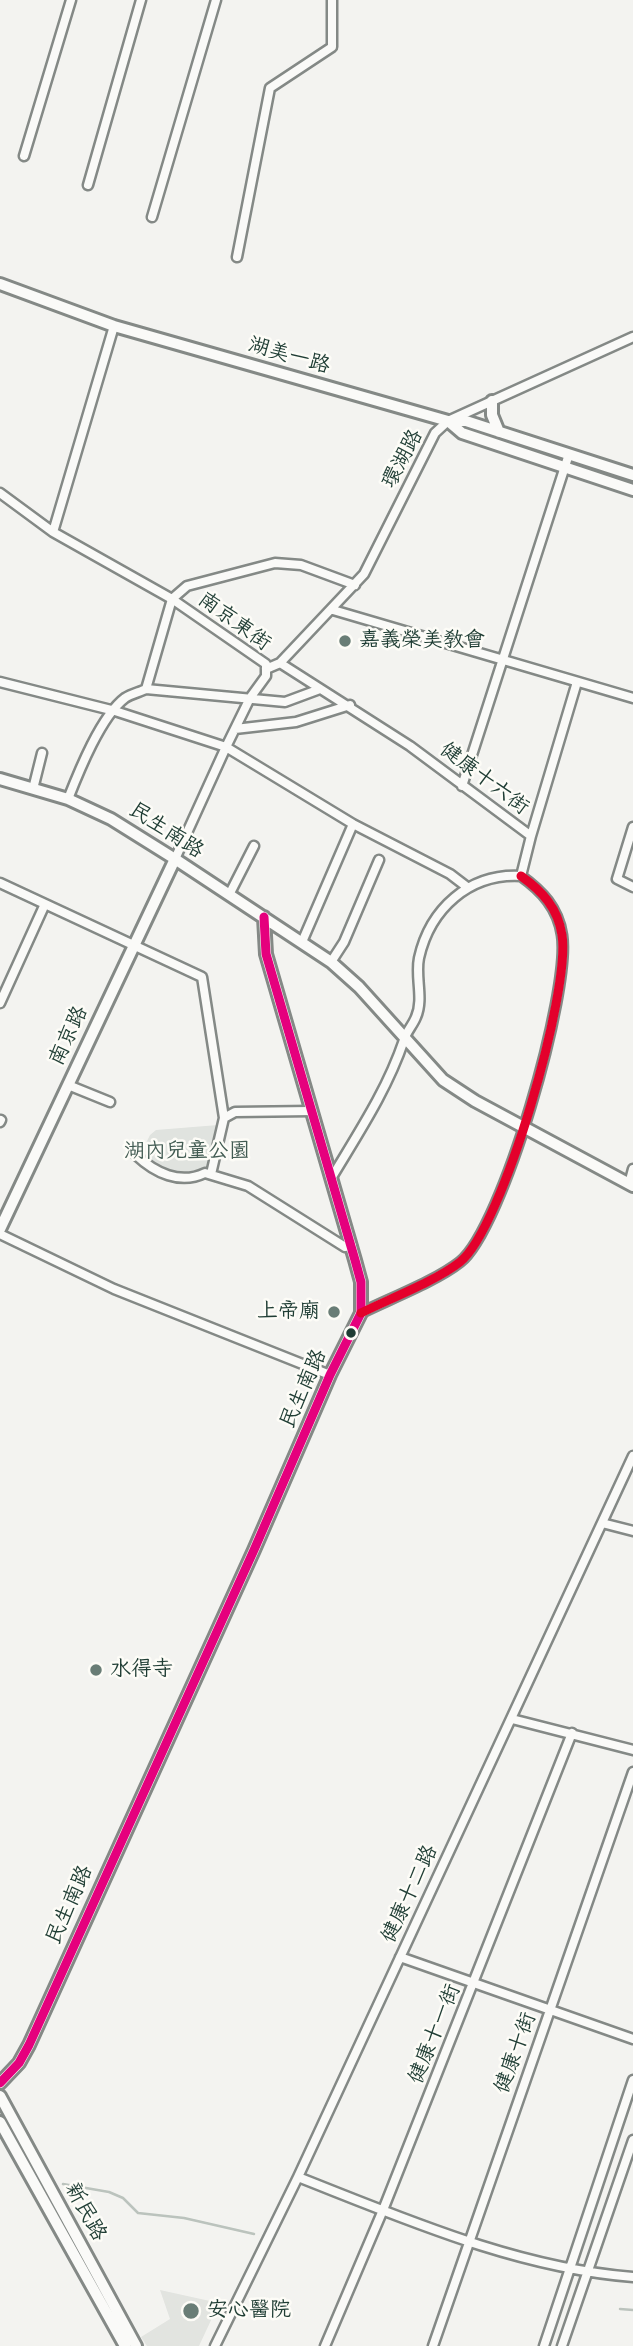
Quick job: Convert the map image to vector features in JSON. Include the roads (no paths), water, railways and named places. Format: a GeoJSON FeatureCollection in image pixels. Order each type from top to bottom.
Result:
{"type":"FeatureCollection","features":[{"type":"Feature","properties":{"kind":"main road","name":"湖美一路"},"geometry":{"type":"LineString","coordinates":[[0,284],[114,326],[448,421],[462,433],[633,490]]}},
{"type":"Feature","properties":{"kind":"main road"},"geometry":{"type":"LineString","coordinates":[[492,401],[492,415],[499,432]]}},
{"type":"Feature","properties":{"kind":"main road"},"geometry":{"type":"LineString","coordinates":[[448,421],[466,421],[633,475]]}},
{"type":"Feature","properties":{"kind":"main road","name":"民生南路"},"geometry":{"type":"LineString","coordinates":[[0,779],[68,799],[111,819],[264,917],[266,954],[352,1246],[360,1282],[360,1313],[254,1550],[29,2045],[19,2063],[0,2083]]}},
{"type":"Feature","properties":{"kind":"main road","name":"南京路"},"geometry":{"type":"LineString","coordinates":[[0,1231],[175,859]]}},
{"type":"Feature","properties":{"kind":"main road"},"geometry":{"type":"LineString","coordinates":[[264,917],[331,962],[359,987],[443,1080],[475,1101],[631,1185]]}},
{"type":"Feature","properties":{"kind":"main road","name":"新民路"},"geometry":{"type":"LineString","coordinates":[[0,2096],[136,2346]]}},
{"type":"Feature","properties":{"kind":"main road","name":"新民路"},"geometry":{"type":"LineString","coordinates":[[0,2122],[125,2346]]}},
{"type":"Feature","properties":{"kind":"street"},"geometry":{"type":"LineString","coordinates":[[24,156],[71,0]]}},
{"type":"Feature","properties":{"kind":"street"},"geometry":{"type":"LineString","coordinates":[[88,185],[141,0]]}},
{"type":"Feature","properties":{"kind":"street"},"geometry":{"type":"LineString","coordinates":[[152,217],[216,0]]}},
{"type":"Feature","properties":{"kind":"street"},"geometry":{"type":"LineString","coordinates":[[237,257],[270,88],[332,47],[332,0]]}},
{"type":"Feature","properties":{"kind":"street"},"geometry":{"type":"LineString","coordinates":[[53,532],[114,326]]}},
{"type":"Feature","properties":{"kind":"street","name":"環湖路"},"geometry":{"type":"LineString","coordinates":[[266,668],[280,663],[365,574],[435,433],[448,421],[633,337]]}},
{"type":"Feature","properties":{"kind":"street"},"geometry":{"type":"LineString","coordinates":[[462,786],[569,454]]}},
{"type":"Feature","properties":{"kind":"street","name":"南京東街"},"geometry":{"type":"LineString","coordinates":[[0,493],[53,532],[172,599],[266,664],[266,676],[250,698],[175,859]]}},
{"type":"Feature","properties":{"kind":"street"},"geometry":{"type":"LineString","coordinates":[[146,690],[172,599],[187,586],[275,563],[301,565],[355,585]]}},
{"type":"Feature","properties":{"kind":"street"},"geometry":{"type":"LineString","coordinates":[[333,610],[633,698]]}},
{"type":"Feature","properties":{"kind":"street","name":"健康十六街"},"geometry":{"type":"LineString","coordinates":[[280,663],[350,705],[531,836],[577,682]]}},
{"type":"Feature","properties":{"kind":"street"},"geometry":{"type":"LineString","coordinates":[[0,682],[114,711],[226,747],[353,824],[450,874],[467,887]]}},
{"type":"Feature","properties":{"kind":"street"},"geometry":{"type":"LineString","coordinates":[[68,799],[84,757],[125,698],[146,690],[285,702],[320,689]]}},
{"type":"Feature","properties":{"kind":"street"},"geometry":{"type":"LineString","coordinates":[[235,729],[285,724],[350,705]]}},
{"type":"Feature","properties":{"kind":"street"},"geometry":{"type":"LineString","coordinates":[[33,789],[42,753]]}},
{"type":"Feature","properties":{"kind":"street"},"geometry":{"type":"LineString","coordinates":[[302,942],[353,824]]}},
{"type":"Feature","properties":{"kind":"street"},"geometry":{"type":"LineString","coordinates":[[633,827],[617,879],[633,887]]}},
{"type":"Feature","properties":{"kind":"street"},"geometry":{"type":"LineString","coordinates":[[521,876],[531,836]]}},
{"type":"Feature","properties":{"kind":"street"},"geometry":{"type":"LineString","coordinates":[[229,895],[254,846]]}},
{"type":"Feature","properties":{"kind":"street"},"geometry":{"type":"LineString","coordinates":[[331,962],[344,942],[379,860]]}},
{"type":"Feature","properties":{"kind":"street"},"geometry":{"type":"LineString","coordinates":[[332,1177],[381,1095],[417,1015],[418,961],[428,932],[443,908],[467,887],[492,877],[521,876],[548,899],[562,932],[565,954],[553,1030],[494,1214],[462,1261],[360,1313]]}},
{"type":"Feature","properties":{"kind":"street"},"geometry":{"type":"LineString","coordinates":[[0,883],[202,976],[224,1118],[211,1174]]}},
{"type":"Feature","properties":{"kind":"street"},"geometry":{"type":"LineString","coordinates":[[0,1003],[45,904]]}},
{"type":"Feature","properties":{"kind":"street"},"geometry":{"type":"LineString","coordinates":[[68,1085],[110,1102]]}},
{"type":"Feature","properties":{"kind":"street"},"geometry":{"type":"LineString","coordinates":[[224,1118],[235,1112],[311,1111]]}},
{"type":"Feature","properties":{"kind":"street"},"geometry":{"type":"LineString","coordinates":[[136,1155],[150,1168],[170,1176],[191,1179],[205,1173],[248,1186],[345,1247],[352,1246]]}},
{"type":"Feature","properties":{"kind":"street"},"geometry":{"type":"LineString","coordinates":[[631,1185],[633,1170]]}},
{"type":"Feature","properties":{"kind":"street"},"geometry":{"type":"LineString","coordinates":[[0,1231],[114,1289],[330,1375]]}},
{"type":"Feature","properties":{"kind":"street","name":"健康十二路"},"geometry":{"type":"LineString","coordinates":[[215,2346],[298,2177],[633,1456]]}},
{"type":"Feature","properties":{"kind":"street"},"geometry":{"type":"LineString","coordinates":[[602,1523],[633,1531]]}},
{"type":"Feature","properties":{"kind":"street"},"geometry":{"type":"LineString","coordinates":[[512,1719],[633,1750]]}},
{"type":"Feature","properties":{"kind":"street","name":"健康十一街"},"geometry":{"type":"LineString","coordinates":[[325,2346],[475,1982],[572,1733]]}},
{"type":"Feature","properties":{"kind":"street","name":"健康十街"},"geometry":{"type":"LineString","coordinates":[[433,2346],[633,1772]]}},
{"type":"Feature","properties":{"kind":"street"},"geometry":{"type":"LineString","coordinates":[[400,1956],[633,2039]]}},
{"type":"Feature","properties":{"kind":"street"},"geometry":{"type":"LineString","coordinates":[[544,2346],[633,2080]]}},
{"type":"Feature","properties":{"kind":"street"},"geometry":{"type":"LineString","coordinates":[[562,2346],[633,2140]]}},
{"type":"Feature","properties":{"kind":"street"},"geometry":{"type":"LineString","coordinates":[[298,2177],[468,2240],[569,2270],[633,2277]]}},
{"type":"Feature","properties":{"kind":"waterway"},"geometry":{"type":"LineString","coordinates":[[63,2184],[109,2192],[123,2198],[138,2213],[184,2218],[254,2234]]}},
{"type":"Feature","properties":{"kind":"waterway"},"geometry":{"type":"LineString","coordinates":[[620,2309],[633,2310]]}},
{"type":"Feature","properties":{"kind":"place","name":"嘉義榮美教會"},"geometry":{"type":"Point","coordinates":[345,641]}},
{"type":"Feature","properties":{"kind":"place","name":"上帝廟"},"geometry":{"type":"Point","coordinates":[334,1312]}},
{"type":"Feature","properties":{"kind":"place","name":"水得寺"},"geometry":{"type":"Point","coordinates":[96,1670]}},
{"type":"Feature","properties":{"kind":"place","name":"安心醫院"},"geometry":{"type":"Point","coordinates":[191,2311]}},
{"type":"Feature","properties":{"kind":"park label","name":"湖內兒童公園"},"geometry":{"type":"Point","coordinates":[187,1152]}}]}
